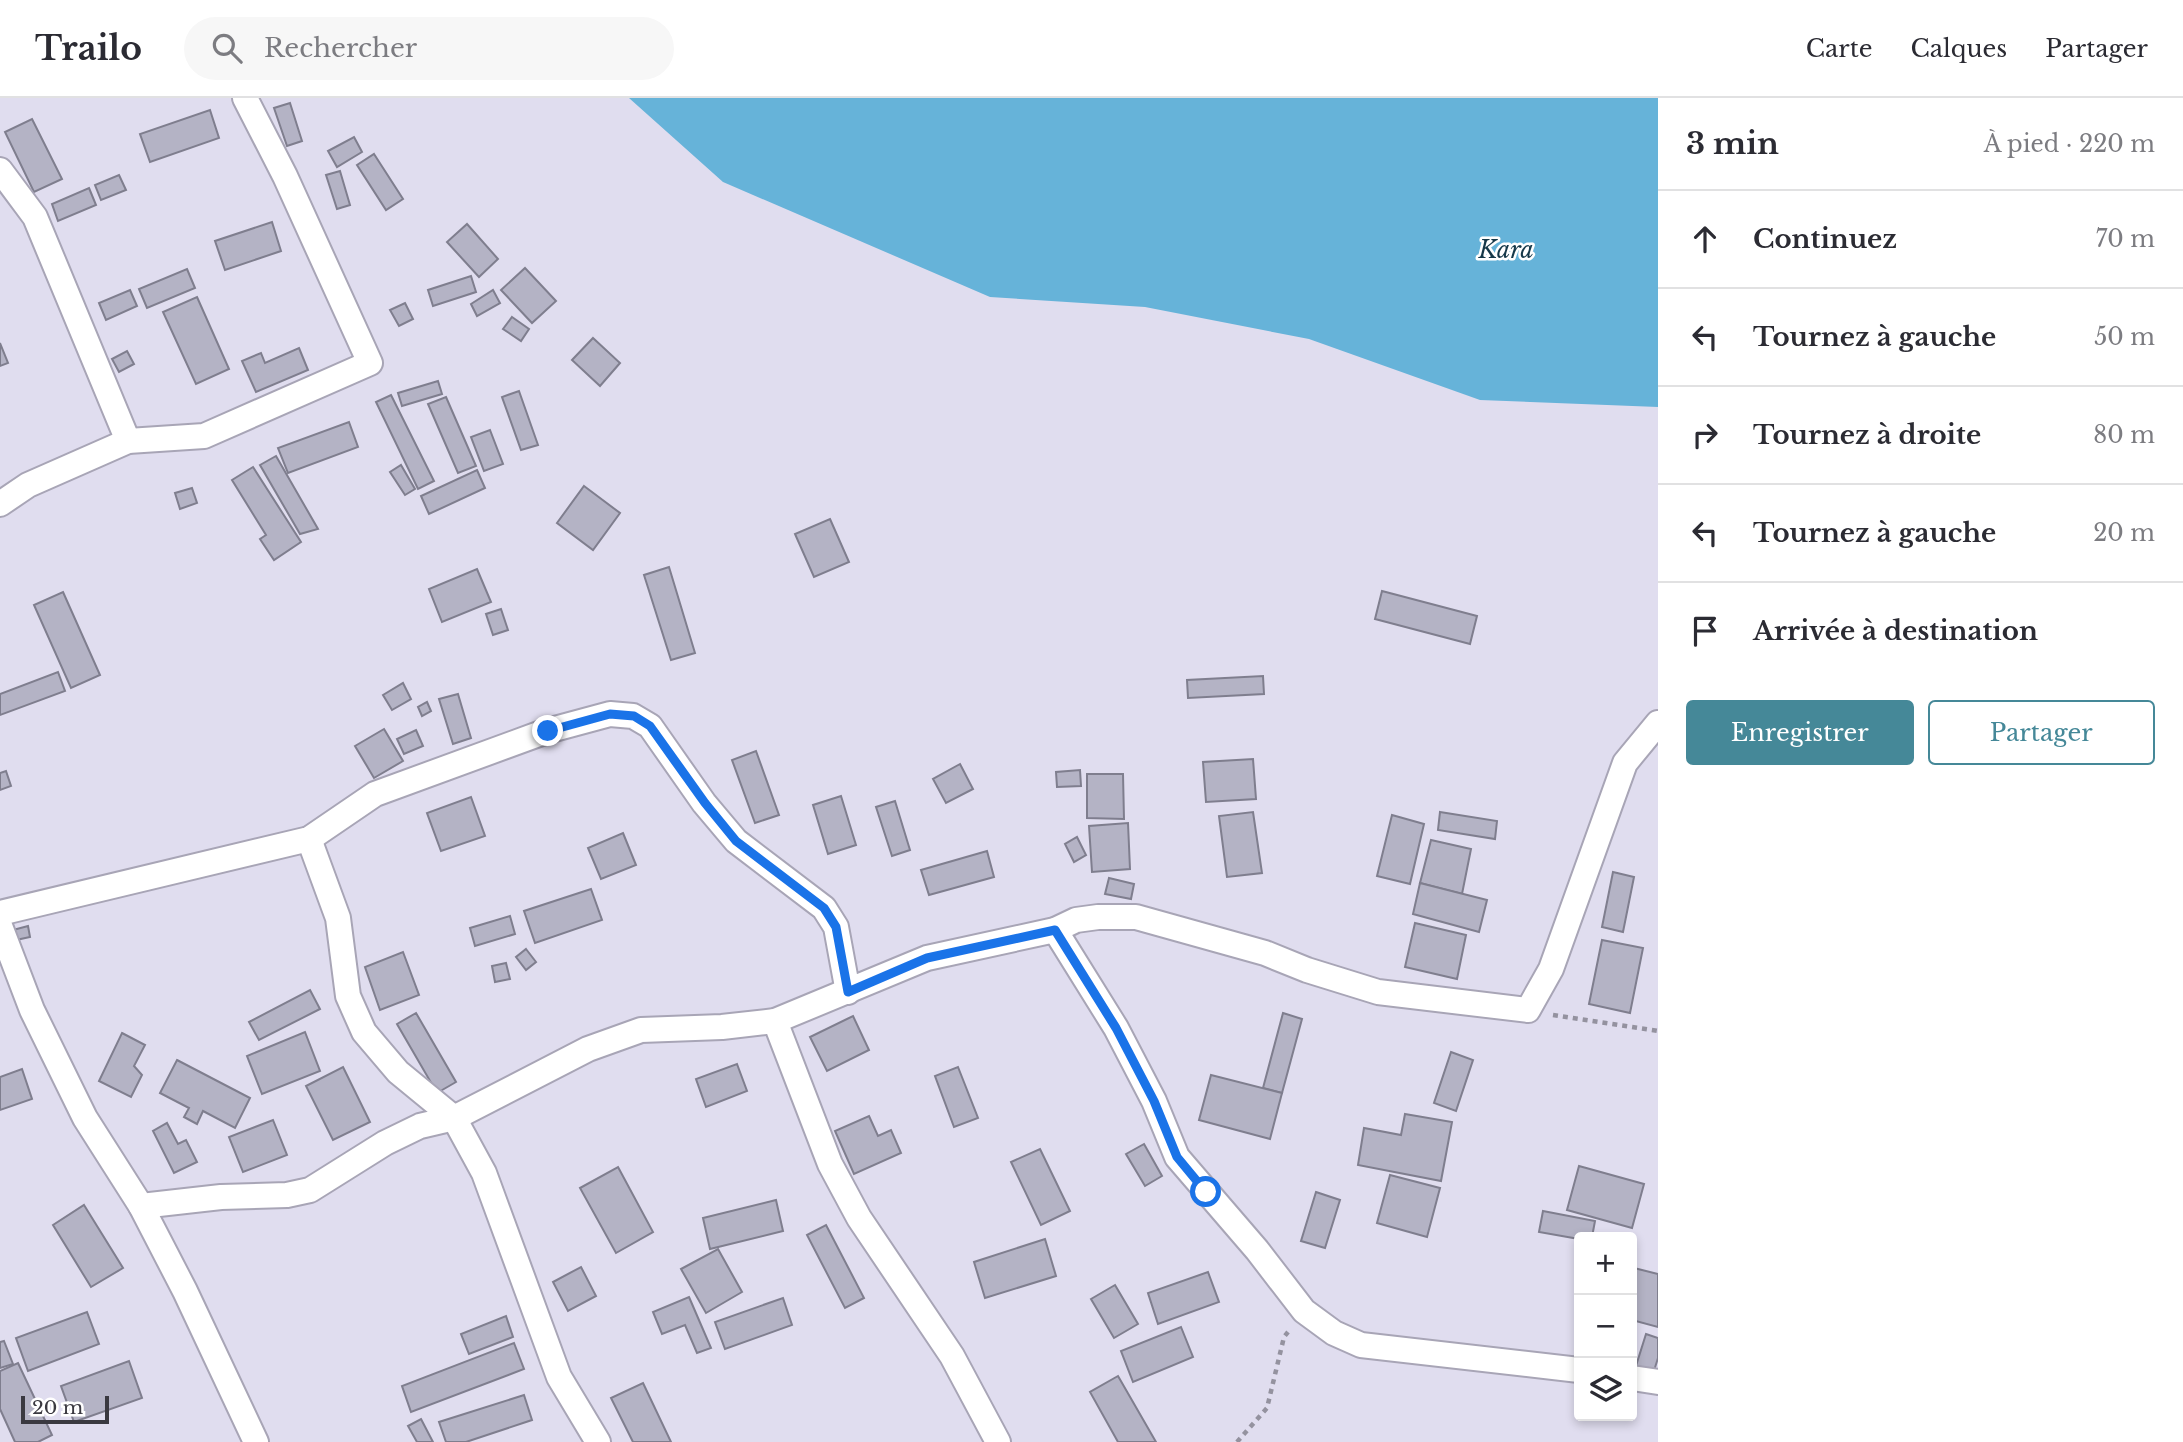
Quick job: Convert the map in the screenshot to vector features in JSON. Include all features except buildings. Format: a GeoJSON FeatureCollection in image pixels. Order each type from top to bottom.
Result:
{"type":"FeatureCollection","features":[{"type":"Feature","properties":{"kind":"street"},"geometry":{"type":"LineString","coordinates":[[0,504],[27,485],[128,441],[204,436],[370,363],[285,176],[245,98]]}},
{"type":"Feature","properties":{"kind":"street"},"geometry":{"type":"LineString","coordinates":[[0,170],[35,217],[128,441]]}},
{"type":"Feature","properties":{"kind":"street"},"geometry":{"type":"LineString","coordinates":[[0,913],[310,839],[375,794],[548,731],[610,714],[634,716],[650,726],[736,841],[824,908],[836,927],[848,992]]}},
{"type":"Feature","properties":{"kind":"street"},"geometry":{"type":"LineString","coordinates":[[141,1206],[221,1197],[287,1195],[310,1190],[385,1143],[420,1126],[454,1118],[588,1049],[641,1030],[722,1027],[775,1021],[927,958],[1055,930],[1076,920],[1136,917],[1265,953],[1307,970],[1378,992],[1528,1010],[1551,970],[1625,763],[1658,723]]}},
{"type":"Feature","properties":{"kind":"street"},"geometry":{"type":"LineString","coordinates":[[310,839],[338,918],[348,996],[364,1032],[398,1072],[454,1118],[484,1173],[559,1377],[598,1442]]}},
{"type":"Feature","properties":{"kind":"street"},"geometry":{"type":"LineString","coordinates":[[0,926],[32,1010],[85,1118],[141,1206],[256,1442]]}},
{"type":"Feature","properties":{"kind":"street"},"geometry":{"type":"LineString","coordinates":[[1055,930],[1116,1028],[1154,1101],[1177,1157],[1257,1250],[1304,1311],[1334,1333],[1361,1345],[1574,1369]]}},
{"type":"Feature","properties":{"kind":"street"},"geometry":{"type":"LineString","coordinates":[[775,1021],[831,1164],[859,1218],[952,1356],[998,1442]]}},
{"type":"Feature","properties":{"kind":"street"},"geometry":{"type":"LineString","coordinates":[[1637,1379],[1658,1382]]}},
{"type":"Feature","properties":{"kind":"path"},"geometry":{"type":"LineString","coordinates":[[1528,1010],[1658,1031]]}},
{"type":"Feature","properties":{"kind":"path"},"geometry":{"type":"LineString","coordinates":[[1237,1442],[1267,1408],[1284,1337],[1304,1311]]}},
{"type":"Feature","properties":{"kind":"water","name":"Kara"},"geometry":{"type":"Polygon","coordinates":[[[629,98],[1658,98],[1658,407],[1480,400],[1309,339],[1145,307],[990,297],[723,182],[629,98]]]}},
{"type":"Feature","properties":{"kind":"route"},"geometry":{"type":"LineString","coordinates":[[548,731],[610,714],[634,716],[650,726],[736,841],[824,908],[836,927],[848,992],[927,958],[1055,930],[1116,1028],[1154,1101],[1177,1157],[1206,1192]]}}]}
